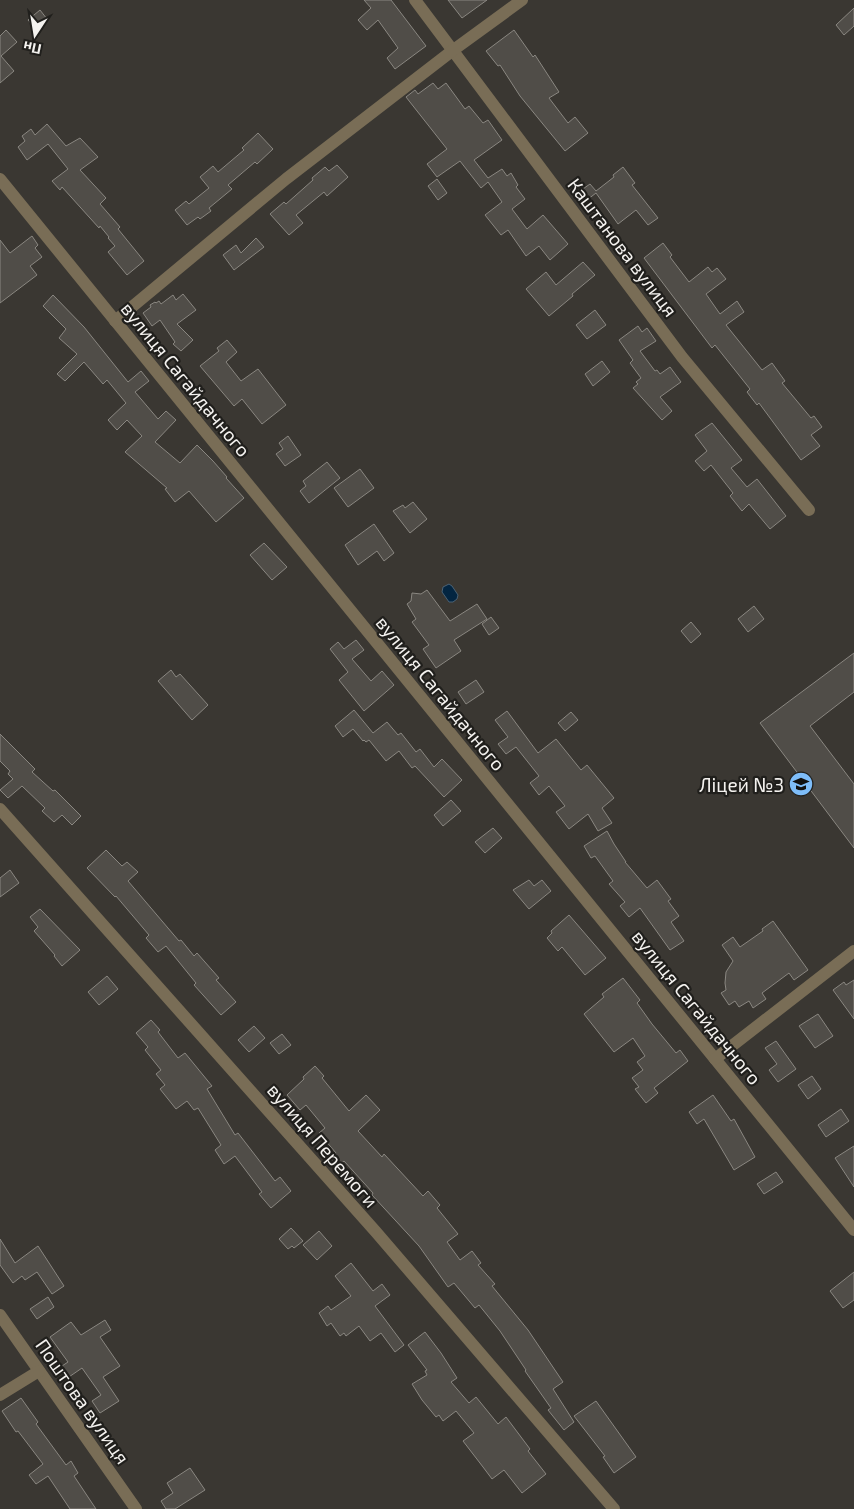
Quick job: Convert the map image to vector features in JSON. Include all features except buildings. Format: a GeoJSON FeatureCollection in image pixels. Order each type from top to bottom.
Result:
{"type":"FeatureCollection","features":[{"type":"Feature","properties":{"kind":"street","name":"Каштанова вулиця"},"geometry":{"type":"LineString","coordinates":[[415,0],[682,357],[809,510]]}},
{"type":"Feature","properties":{"kind":"street"},"geometry":{"type":"LineString","coordinates":[[115,321],[286,179],[452,50],[522,0]]}},
{"type":"Feature","properties":{"kind":"street","name":"вулиця Сагайдачного"},"geometry":{"type":"LineString","coordinates":[[0,179],[854,1230]]}},
{"type":"Feature","properties":{"kind":"street","name":"вулиця Перемоги"},"geometry":{"type":"LineString","coordinates":[[0,809],[376,1232],[614,1509]]}},
{"type":"Feature","properties":{"kind":"street"},"geometry":{"type":"LineString","coordinates":[[715,1059],[854,952]]}},
{"type":"Feature","properties":{"kind":"street","name":"Поштова вулиця"},"geometry":{"type":"LineString","coordinates":[[0,1314],[136,1509]]}},
{"type":"Feature","properties":{"kind":"street"},"geometry":{"type":"LineString","coordinates":[[0,1395],[38,1371]]}},
{"type":"Feature","properties":{"kind":"water"},"geometry":{"type":"Polygon","coordinates":[[[449,584],[458,595],[457,599],[453,602],[449,602],[442,592],[443,587],[449,584]]]}},
{"type":"Feature","properties":{"kind":"place","name":"Ліцей №3"},"geometry":{"type":"Point","coordinates":[801,784]}}]}
